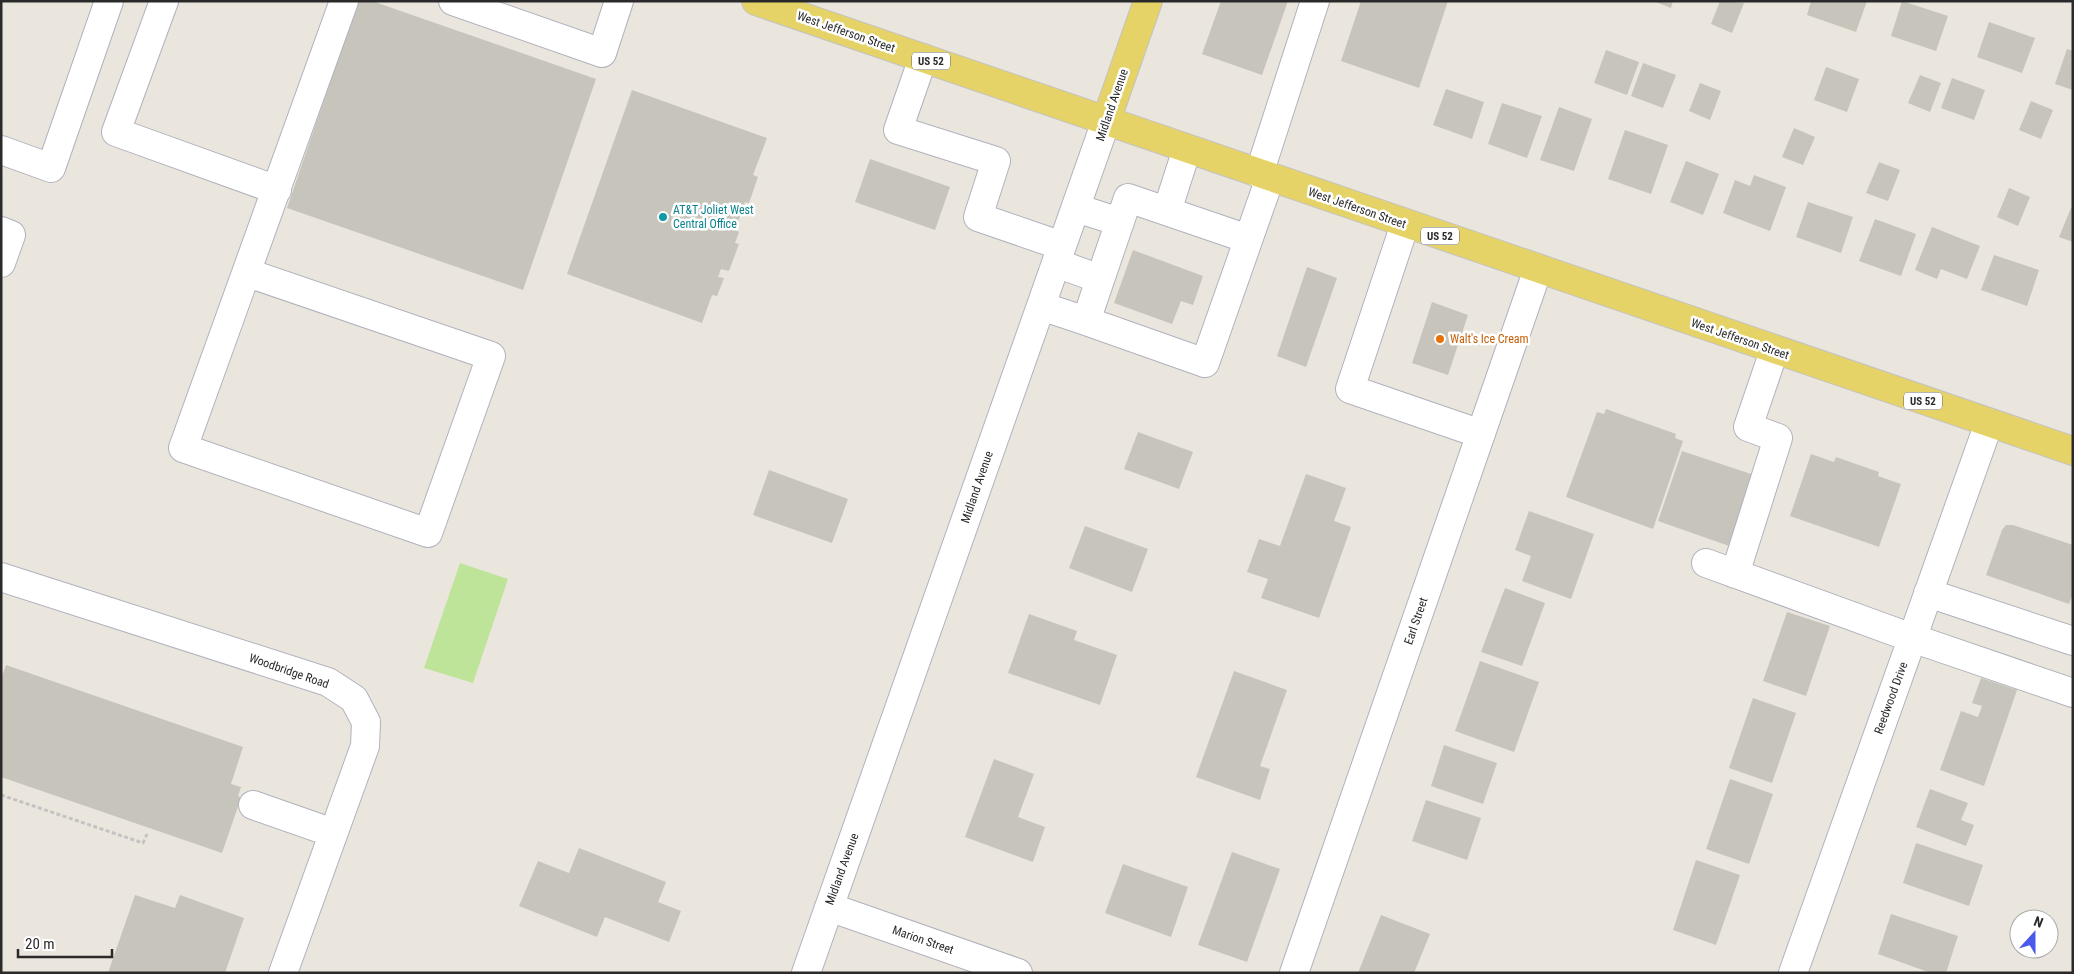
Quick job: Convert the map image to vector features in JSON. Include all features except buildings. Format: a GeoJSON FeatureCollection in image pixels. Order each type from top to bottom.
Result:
{"type":"FeatureCollection","features":[{"type":"Feature","properties":{"kind":"main road","name":"Midland Avenue"},"geometry":{"type":"LineString","coordinates":[[1106,122],[1148,1]]}},
{"type":"Feature","properties":{"kind":"main road","name":"West Jefferson Street"},"geometry":{"type":"LineString","coordinates":[[772,4],[1106,122],[1774,351],[2073,451]]}},
{"type":"Feature","properties":{"kind":"street"},"geometry":{"type":"LineString","coordinates":[[1,150],[51,168],[109,1]]}},
{"type":"Feature","properties":{"kind":"street"},"geometry":{"type":"LineString","coordinates":[[164,1],[116,132],[277,190]]}},
{"type":"Feature","properties":{"kind":"street"},"geometry":{"type":"LineString","coordinates":[[248,273],[491,356],[428,533],[183,448],[248,273],[344,1]]}},
{"type":"Feature","properties":{"kind":"street"},"geometry":{"type":"LineString","coordinates":[[471,4],[602,53],[619,1]]}},
{"type":"Feature","properties":{"kind":"street"},"geometry":{"type":"LineString","coordinates":[[1041,306],[1205,362],[1248,239],[1315,1]]}},
{"type":"Feature","properties":{"kind":"street"},"geometry":{"type":"LineString","coordinates":[[923,58],[898,130],[996,161],[978,217],[1059,255],[1100,279]]}},
{"type":"Feature","properties":{"kind":"street","name":"Midland Avenue"},"geometry":{"type":"LineString","coordinates":[[806,973],[1106,122]]}},
{"type":"Feature","properties":{"kind":"street"},"geometry":{"type":"LineString","coordinates":[[1167,211],[1187,149]]}},
{"type":"Feature","properties":{"kind":"street"},"geometry":{"type":"LineString","coordinates":[[1086,321],[1128,198],[1248,239]]}},
{"type":"Feature","properties":{"kind":"street"},"geometry":{"type":"LineString","coordinates":[[1076,208],[1120,222]]}},
{"type":"Feature","properties":{"kind":"street"},"geometry":{"type":"LineString","coordinates":[[1405,224],[1350,389],[1481,434]]}},
{"type":"Feature","properties":{"kind":"street"},"geometry":{"type":"LineString","coordinates":[[1,231],[11,235],[1,264]]}},
{"type":"Feature","properties":{"kind":"street","name":"Earl Street"},"geometry":{"type":"LineString","coordinates":[[1294,973],[1538,270]]}},
{"type":"Feature","properties":{"kind":"street"},"geometry":{"type":"LineString","coordinates":[[1735,574],[1778,438],[1748,427],[1774,351]]}},
{"type":"Feature","properties":{"kind":"street","name":"Reedwood Drive"},"geometry":{"type":"LineString","coordinates":[[1794,973],[1989,423]]}},
{"type":"Feature","properties":{"kind":"street"},"geometry":{"type":"LineString","coordinates":[[1706,563],[1912,638],[2073,693]]}},
{"type":"Feature","properties":{"kind":"street","name":"Woodbridge Road"},"geometry":{"type":"LineString","coordinates":[[1,577],[328,682],[354,699],[366,722],[364,746],[282,973]]}},
{"type":"Feature","properties":{"kind":"street"},"geometry":{"type":"LineString","coordinates":[[1928,593],[2073,641]]}},
{"type":"Feature","properties":{"kind":"street"},"geometry":{"type":"LineString","coordinates":[[253,805],[333,833]]}},
{"type":"Feature","properties":{"kind":"street","name":"Marion Street"},"geometry":{"type":"LineString","coordinates":[[829,907],[1018,973]]}},
{"type":"Feature","properties":{"kind":"path"},"geometry":{"type":"LineString","coordinates":[[1,795],[143,843],[147,834]]}},
{"type":"Feature","properties":{"kind":"green space"},"geometry":{"type":"Polygon","coordinates":[[[460,563],[508,579],[473,683],[424,668],[460,563]]]}},
{"type":"Feature","properties":{"kind":"place","name":"AT&T Joliet West Central Office"},"geometry":{"type":"Point","coordinates":[663,217]}},
{"type":"Feature","properties":{"kind":"place","name":"Walt's Ice Cream"},"geometry":{"type":"Point","coordinates":[1440,339]}}]}
